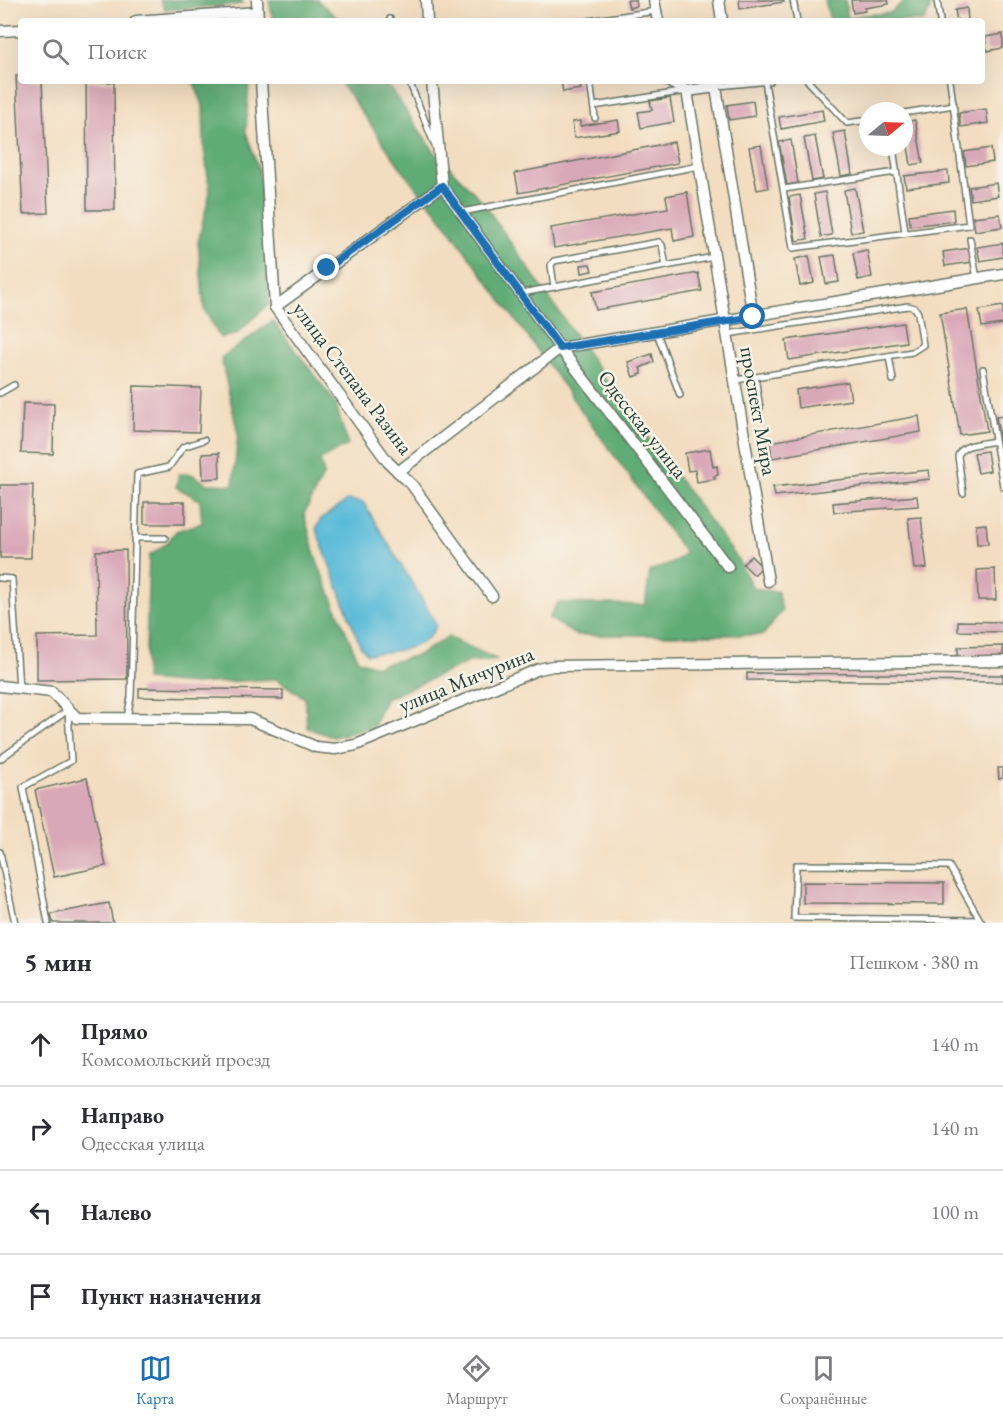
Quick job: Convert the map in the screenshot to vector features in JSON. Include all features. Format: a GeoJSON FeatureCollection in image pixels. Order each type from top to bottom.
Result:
{"type":"FeatureCollection","features":[{"type":"Feature","properties":{"kind":"street"},"geometry":{"type":"LineString","coordinates":[[209,18],[257,16],[256,0]]}},
{"type":"Feature","properties":{"kind":"street"},"geometry":{"type":"LineString","coordinates":[[426,0],[427,18]]}},
{"type":"Feature","properties":{"kind":"street"},"geometry":{"type":"LineString","coordinates":[[719,0],[722,18]]}},
{"type":"Feature","properties":{"kind":"street"},"geometry":{"type":"LineString","coordinates":[[0,31],[18,30]]}},
{"type":"Feature","properties":{"kind":"street","name":"улица Степана Разина"},"geometry":{"type":"LineString","coordinates":[[261,84],[275,307],[388,462],[412,485],[492,596]]}},
{"type":"Feature","properties":{"kind":"street","name":"Одесская улица"},"geometry":{"type":"LineString","coordinates":[[432,84],[442,186],[560,348],[728,567]]}},
{"type":"Feature","properties":{"kind":"street"},"geometry":{"type":"LineString","coordinates":[[674,84],[687,91],[718,84]]}},
{"type":"Feature","properties":{"kind":"street","name":"проспект Мира"},"geometry":{"type":"LineString","coordinates":[[718,84],[753,317]]}},
{"type":"Feature","properties":{"kind":"street","name":"проспект Мира"},"geometry":{"type":"LineString","coordinates":[[687,91],[768,581]]}},
{"type":"Feature","properties":{"kind":"street"},"geometry":{"type":"LineString","coordinates":[[275,307],[442,186]]}},
{"type":"Feature","properties":{"kind":"street"},"geometry":{"type":"LineString","coordinates":[[398,472],[560,348],[1003,274]]}},
{"type":"Feature","properties":{"kind":"street","name":"улица Мичурина"},"geometry":{"type":"LineString","coordinates":[[0,686],[52,692],[77,718],[250,719],[316,747],[335,749],[356,745],[539,669],[553,666],[1003,661]]}},
{"type":"Feature","properties":{"kind":"lane"},"geometry":{"type":"LineString","coordinates":[[794,0],[797,18]]}},
{"type":"Feature","properties":{"kind":"lane"},"geometry":{"type":"LineString","coordinates":[[937,0],[940,18]]}},
{"type":"Feature","properties":{"kind":"lane"},"geometry":{"type":"LineString","coordinates":[[608,18],[656,11]]}},
{"type":"Feature","properties":{"kind":"lane"},"geometry":{"type":"LineString","coordinates":[[410,84],[426,128],[437,150]]}},
{"type":"Feature","properties":{"kind":"lane"},"geometry":{"type":"LineString","coordinates":[[590,84],[595,118]]}},
{"type":"Feature","properties":{"kind":"lane"},"geometry":{"type":"LineString","coordinates":[[765,84],[794,248],[969,225],[950,84]]}},
{"type":"Feature","properties":{"kind":"lane"},"geometry":{"type":"LineString","coordinates":[[811,84],[847,123],[859,121]]}},
{"type":"Feature","properties":{"kind":"lane"},"geometry":{"type":"LineString","coordinates":[[594,106],[687,91]]}},
{"type":"Feature","properties":{"kind":"lane"},"geometry":{"type":"LineString","coordinates":[[913,112],[954,105]]}},
{"type":"Feature","properties":{"kind":"lane"},"geometry":{"type":"LineString","coordinates":[[894,156],[905,232]]}},
{"type":"Feature","properties":{"kind":"lane"},"geometry":{"type":"LineString","coordinates":[[462,212],[699,166]]}},
{"type":"Feature","properties":{"kind":"lane"},"geometry":{"type":"LineString","coordinates":[[784,189],[896,172]]}},
{"type":"Feature","properties":{"kind":"lane"},"geometry":{"type":"LineString","coordinates":[[970,239],[977,279]]}},
{"type":"Feature","properties":{"kind":"lane"},"geometry":{"type":"LineString","coordinates":[[554,287],[551,265],[554,261],[659,242],[663,245],[666,266]]}},
{"type":"Feature","properties":{"kind":"lane"},"geometry":{"type":"LineString","coordinates":[[522,293],[714,257]]}},
{"type":"Feature","properties":{"kind":"lane"},"geometry":{"type":"LineString","coordinates":[[726,334],[908,306],[915,308],[918,313],[923,345],[912,352],[734,381]]}},
{"type":"Feature","properties":{"kind":"lane"},"geometry":{"type":"LineString","coordinates":[[657,333],[680,395]]}},
{"type":"Feature","properties":{"kind":"lane"},"geometry":{"type":"LineString","coordinates":[[889,356],[893,380]]}},
{"type":"Feature","properties":{"kind":"lane"},"geometry":{"type":"LineString","coordinates":[[983,369],[1003,486]]}},
{"type":"Feature","properties":{"kind":"lane"},"geometry":{"type":"LineString","coordinates":[[755,377],[760,408]]}},
{"type":"Feature","properties":{"kind":"lane"},"geometry":{"type":"LineString","coordinates":[[0,393],[14,385]]}},
{"type":"Feature","properties":{"kind":"lane"},"geometry":{"type":"LineString","coordinates":[[127,718],[131,697],[136,474],[169,466],[183,447],[204,440]]}},
{"type":"Feature","properties":{"kind":"lane"},"geometry":{"type":"LineString","coordinates":[[963,492],[958,456],[960,451],[965,447],[995,441]]}},
{"type":"Feature","properties":{"kind":"lane"},"geometry":{"type":"LineString","coordinates":[[135,538],[165,538]]}},
{"type":"Feature","properties":{"kind":"lane"},"geometry":{"type":"LineString","coordinates":[[0,578],[12,579],[19,688]]}},
{"type":"Feature","properties":{"kind":"lane"},"geometry":{"type":"LineString","coordinates":[[0,759],[68,710]]}},
{"type":"Feature","properties":{"kind":"lane"},"geometry":{"type":"LineString","coordinates":[[48,923],[24,786],[70,761],[68,710]]}},
{"type":"Feature","properties":{"kind":"lane"},"geometry":{"type":"LineString","coordinates":[[0,852],[15,923]]}},
{"type":"Feature","properties":{"kind":"lane"},"geometry":{"type":"LineString","coordinates":[[796,865],[949,866],[981,921],[794,918],[796,865]]}},
{"type":"Feature","properties":{"kind":"green space"},"geometry":{"type":"Polygon","coordinates":[[[160,0],[242,0],[242,4],[165,10],[160,0]]]}},
{"type":"Feature","properties":{"kind":"green space"},"geometry":{"type":"Polygon","coordinates":[[[269,0],[317,0],[338,18],[272,18],[269,0]]]}},
{"type":"Feature","properties":{"kind":"green space"},"geometry":{"type":"Polygon","coordinates":[[[825,0],[845,0],[848,18],[829,18],[825,0]]]}},
{"type":"Feature","properties":{"kind":"green space"},"geometry":{"type":"Polygon","coordinates":[[[906,0],[933,0],[926,18],[851,18],[890,13],[906,0]]]}},
{"type":"Feature","properties":{"kind":"green space"},"geometry":{"type":"Polygon","coordinates":[[[194,84],[249,84],[246,132],[259,171],[269,304],[235,335],[220,338],[204,309],[198,242],[210,192],[204,148],[203,105],[194,84]]]}},
{"type":"Feature","properties":{"kind":"green space"},"geometry":{"type":"Polygon","coordinates":[[[341,84],[387,84],[434,151],[482,201],[610,386],[737,558],[753,588],[778,592],[782,611],[763,635],[575,635],[549,618],[557,603],[645,605],[650,571],[672,563],[685,553],[434,208],[396,162],[341,84]]]}},
{"type":"Feature","properties":{"kind":"green space"},"geometry":{"type":"Polygon","coordinates":[[[273,321],[335,402],[348,445],[320,460],[324,474],[304,514],[317,562],[358,660],[376,666],[418,655],[448,637],[498,660],[469,662],[385,699],[373,727],[333,737],[307,728],[305,698],[276,679],[194,684],[145,680],[149,556],[167,543],[176,531],[202,523],[200,500],[176,487],[179,474],[191,474],[208,484],[233,485],[238,434],[221,358],[273,321]]]}},
{"type":"Feature","properties":{"kind":"water"},"geometry":{"type":"Polygon","coordinates":[[[348,500],[363,502],[436,625],[432,634],[417,645],[397,651],[367,654],[360,645],[316,529],[321,519],[348,500]]]}},
{"type":"Feature","properties":{"kind":"building"},"geometry":{"type":"Polygon","coordinates":[[[627,0],[636,0],[637,6],[629,8],[627,0]]]}},
{"type":"Feature","properties":{"kind":"building"},"geometry":{"type":"Polygon","coordinates":[[[739,0],[783,0],[784,2],[740,9],[739,0]]]}},
{"type":"Feature","properties":{"kind":"building"},"geometry":{"type":"Polygon","coordinates":[[[851,0],[888,0],[889,4],[865,8],[865,11],[853,13],[851,0]]]}},
{"type":"Feature","properties":{"kind":"building"},"geometry":{"type":"Polygon","coordinates":[[[967,8],[968,18],[956,18],[955,10],[967,8]]]}},
{"type":"Feature","properties":{"kind":"building"},"geometry":{"type":"Polygon","coordinates":[[[1003,34],[1003,48],[987,51],[985,37],[1003,34]]]}},
{"type":"Feature","properties":{"kind":"building"},"geometry":{"type":"Polygon","coordinates":[[[16,76],[18,76],[18,84],[42,84],[48,213],[23,214],[16,76]]]}},
{"type":"Feature","properties":{"kind":"building"},"geometry":{"type":"Polygon","coordinates":[[[86,84],[114,84],[115,210],[87,210],[86,84]]]}},
{"type":"Feature","properties":{"kind":"building"},"geometry":{"type":"Polygon","coordinates":[[[562,84],[580,84],[581,89],[563,92],[562,84]]]}},
{"type":"Feature","properties":{"kind":"building"},"geometry":{"type":"Polygon","coordinates":[[[670,98],[674,122],[641,128],[638,112],[652,110],[650,101],[670,98]]]}},
{"type":"Feature","properties":{"kind":"building"},"geometry":{"type":"Polygon","coordinates":[[[753,101],[755,116],[729,120],[727,105],[753,101]]]}},
{"type":"Feature","properties":{"kind":"building"},"geometry":{"type":"Polygon","coordinates":[[[986,109],[988,123],[961,127],[959,113],[986,109]]]}},
{"type":"Feature","properties":{"kind":"building"},"geometry":{"type":"Polygon","coordinates":[[[822,110],[824,121],[781,129],[779,117],[822,110]]]}},
{"type":"Feature","properties":{"kind":"building"},"geometry":{"type":"Polygon","coordinates":[[[618,120],[620,131],[574,138],[572,122],[580,121],[580,126],[618,120]]]}},
{"type":"Feature","properties":{"kind":"building"},"geometry":{"type":"Polygon","coordinates":[[[913,120],[915,120],[923,163],[911,165],[910,156],[913,156],[913,120]]]}},
{"type":"Feature","properties":{"kind":"building"},"geometry":{"type":"Polygon","coordinates":[[[845,131],[852,174],[841,176],[833,133],[845,131]]]}},
{"type":"Feature","properties":{"kind":"building"},"geometry":{"type":"Polygon","coordinates":[[[815,136],[823,179],[812,181],[804,138],[815,136]]]}},
{"type":"Feature","properties":{"kind":"building"},"geometry":{"type":"Polygon","coordinates":[[[791,140],[798,183],[787,185],[779,142],[791,140]]]}},
{"type":"Feature","properties":{"kind":"building"},"geometry":{"type":"Polygon","coordinates":[[[674,142],[678,163],[519,193],[515,173],[674,142]]]}},
{"type":"Feature","properties":{"kind":"building"},"geometry":{"type":"Polygon","coordinates":[[[761,145],[768,188],[757,190],[749,147],[761,145]]]}},
{"type":"Feature","properties":{"kind":"building"},"geometry":{"type":"Polygon","coordinates":[[[991,148],[993,162],[966,166],[964,152],[991,148]]]}},
{"type":"Feature","properties":{"kind":"building"},"geometry":{"type":"Polygon","coordinates":[[[948,171],[949,183],[906,188],[904,176],[948,171]]]}},
{"type":"Feature","properties":{"kind":"building"},"geometry":{"type":"Polygon","coordinates":[[[996,183],[998,196],[971,200],[969,187],[996,183]]]}},
{"type":"Feature","properties":{"kind":"building"},"geometry":{"type":"Polygon","coordinates":[[[855,188],[863,231],[851,233],[844,190],[855,188]]]}},
{"type":"Feature","properties":{"kind":"building"},"geometry":{"type":"Polygon","coordinates":[[[687,192],[694,237],[674,241],[672,228],[554,248],[551,228],[668,208],[666,196],[687,192]]]}},
{"type":"Feature","properties":{"kind":"building"},"geometry":{"type":"Polygon","coordinates":[[[825,192],[832,235],[821,237],[814,194],[825,192]]]}},
{"type":"Feature","properties":{"kind":"building"},"geometry":{"type":"Polygon","coordinates":[[[800,195],[808,239],[796,241],[789,197],[800,195]]]}},
{"type":"Feature","properties":{"kind":"building"},"geometry":{"type":"Polygon","coordinates":[[[953,209],[954,221],[910,226],[909,215],[953,209]]]}},
{"type":"Feature","properties":{"kind":"building"},"geometry":{"type":"Polygon","coordinates":[[[1000,214],[1002,227],[975,231],[973,217],[1000,214]]]}},
{"type":"Feature","properties":{"kind":"building"},"geometry":{"type":"Polygon","coordinates":[[[1003,243],[1003,257],[980,261],[977,247],[1003,243]]]}},
{"type":"Feature","properties":{"kind":"building"},"geometry":{"type":"Polygon","coordinates":[[[970,248],[972,262],[945,266],[943,252],[970,248]]]}},
{"type":"Feature","properties":{"kind":"building"},"geometry":{"type":"Polygon","coordinates":[[[867,250],[872,277],[858,280],[853,253],[867,250]]]}},
{"type":"Feature","properties":{"kind":"building"},"geometry":{"type":"Polygon","coordinates":[[[835,255],[839,282],[826,284],[821,257],[835,255]]]}},
{"type":"Feature","properties":{"kind":"building"},"geometry":{"type":"Polygon","coordinates":[[[809,256],[814,283],[800,286],[795,259],[809,256]]]}},
{"type":"Feature","properties":{"kind":"building"},"geometry":{"type":"Polygon","coordinates":[[[590,264],[592,271],[582,273],[581,265],[590,264]]]}},
{"type":"Feature","properties":{"kind":"building"},"geometry":{"type":"Polygon","coordinates":[[[698,273],[702,291],[596,310],[592,292],[698,273]]]}},
{"type":"Feature","properties":{"kind":"building"},"geometry":{"type":"Polygon","coordinates":[[[1003,306],[1003,324],[982,327],[979,310],[1003,306]]]}},
{"type":"Feature","properties":{"kind":"building"},"geometry":{"type":"Polygon","coordinates":[[[967,309],[987,431],[960,435],[940,313],[967,309]]]}},
{"type":"Feature","properties":{"kind":"building"},"geometry":{"type":"Polygon","coordinates":[[[903,323],[906,342],[789,360],[786,340],[903,323]]]}},
{"type":"Feature","properties":{"kind":"building"},"geometry":{"type":"Polygon","coordinates":[[[652,354],[654,362],[640,368],[642,374],[633,377],[628,362],[652,354]]]}},
{"type":"Feature","properties":{"kind":"building"},"geometry":{"type":"Polygon","coordinates":[[[848,382],[851,400],[798,408],[796,390],[848,382]]]}},
{"type":"Feature","properties":{"kind":"building"},"geometry":{"type":"Polygon","coordinates":[[[134,386],[201,388],[199,432],[133,430],[134,386]]]}},
{"type":"Feature","properties":{"kind":"building"},"geometry":{"type":"Polygon","coordinates":[[[23,403],[54,404],[53,454],[21,453],[23,403]]]}},
{"type":"Feature","properties":{"kind":"building"},"geometry":{"type":"Polygon","coordinates":[[[919,416],[921,432],[772,458],[770,442],[919,416]]]}},
{"type":"Feature","properties":{"kind":"building"},"geometry":{"type":"Polygon","coordinates":[[[1003,416],[1003,452],[1002,452],[996,417],[1003,416]]]}},
{"type":"Feature","properties":{"kind":"building"},"geometry":{"type":"Polygon","coordinates":[[[710,449],[713,467],[717,466],[718,475],[714,476],[715,479],[697,482],[695,470],[688,471],[685,453],[710,449]]]}},
{"type":"Feature","properties":{"kind":"building"},"geometry":{"type":"Polygon","coordinates":[[[987,451],[990,471],[978,473],[974,453],[987,451]]]}},
{"type":"Feature","properties":{"kind":"building"},"geometry":{"type":"Polygon","coordinates":[[[219,453],[220,478],[203,479],[202,454],[219,453]]]}},
{"type":"Feature","properties":{"kind":"building"},"geometry":{"type":"Polygon","coordinates":[[[929,470],[930,479],[775,496],[773,487],[929,470]]]}},
{"type":"Feature","properties":{"kind":"building"},"geometry":{"type":"Polygon","coordinates":[[[0,485],[33,485],[31,558],[0,558],[0,485]]]}},
{"type":"Feature","properties":{"kind":"building"},"geometry":{"type":"Polygon","coordinates":[[[917,496],[918,506],[834,512],[833,503],[917,496]]]}},
{"type":"Feature","properties":{"kind":"building"},"geometry":{"type":"Polygon","coordinates":[[[144,502],[185,502],[185,524],[144,524],[144,502]]]}},
{"type":"Feature","properties":{"kind":"building"},"geometry":{"type":"Polygon","coordinates":[[[921,517],[927,568],[914,569],[908,518],[921,517]]]}},
{"type":"Feature","properties":{"kind":"building"},"geometry":{"type":"Polygon","coordinates":[[[986,524],[988,544],[977,544],[976,525],[986,524]]]}},
{"type":"Feature","properties":{"kind":"building"},"geometry":{"type":"Polygon","coordinates":[[[126,550],[127,679],[37,680],[37,636],[97,635],[96,551],[126,550]]]}},
{"type":"Feature","properties":{"kind":"building"},"geometry":{"type":"Polygon","coordinates":[[[751,556],[762,567],[754,575],[743,564],[751,556]]]}},
{"type":"Feature","properties":{"kind":"building"},"geometry":{"type":"Polygon","coordinates":[[[995,569],[996,600],[978,600],[977,570],[995,569]]]}},
{"type":"Feature","properties":{"kind":"building"},"geometry":{"type":"Polygon","coordinates":[[[958,621],[1003,622],[1003,632],[958,631],[958,621]]]}},
{"type":"Feature","properties":{"kind":"building"},"geometry":{"type":"Polygon","coordinates":[[[1003,646],[1003,656],[958,657],[958,647],[1003,646]]]}},
{"type":"Feature","properties":{"kind":"building"},"geometry":{"type":"Polygon","coordinates":[[[747,673],[1003,675],[1003,682],[747,680],[747,673]]]}},
{"type":"Feature","properties":{"kind":"building"},"geometry":{"type":"Polygon","coordinates":[[[139,688],[283,690],[283,699],[139,697],[139,688]]]}},
{"type":"Feature","properties":{"kind":"building"},"geometry":{"type":"Polygon","coordinates":[[[998,768],[1003,768],[1003,778],[999,779],[998,768]]]}},
{"type":"Feature","properties":{"kind":"building"},"geometry":{"type":"Polygon","coordinates":[[[87,778],[106,866],[54,877],[35,790],[87,778]]]}},
{"type":"Feature","properties":{"kind":"building"},"geometry":{"type":"Polygon","coordinates":[[[803,882],[944,883],[944,904],[803,903],[803,882]]]}},
{"type":"Feature","properties":{"kind":"building"},"geometry":{"type":"Polygon","coordinates":[[[109,903],[113,923],[53,923],[51,914],[109,903]]]}},
{"type":"Feature","properties":{"kind":"route"},"geometry":{"type":"LineString","coordinates":[[327,268],[442,186],[560,348],[753,317]]}}]}
